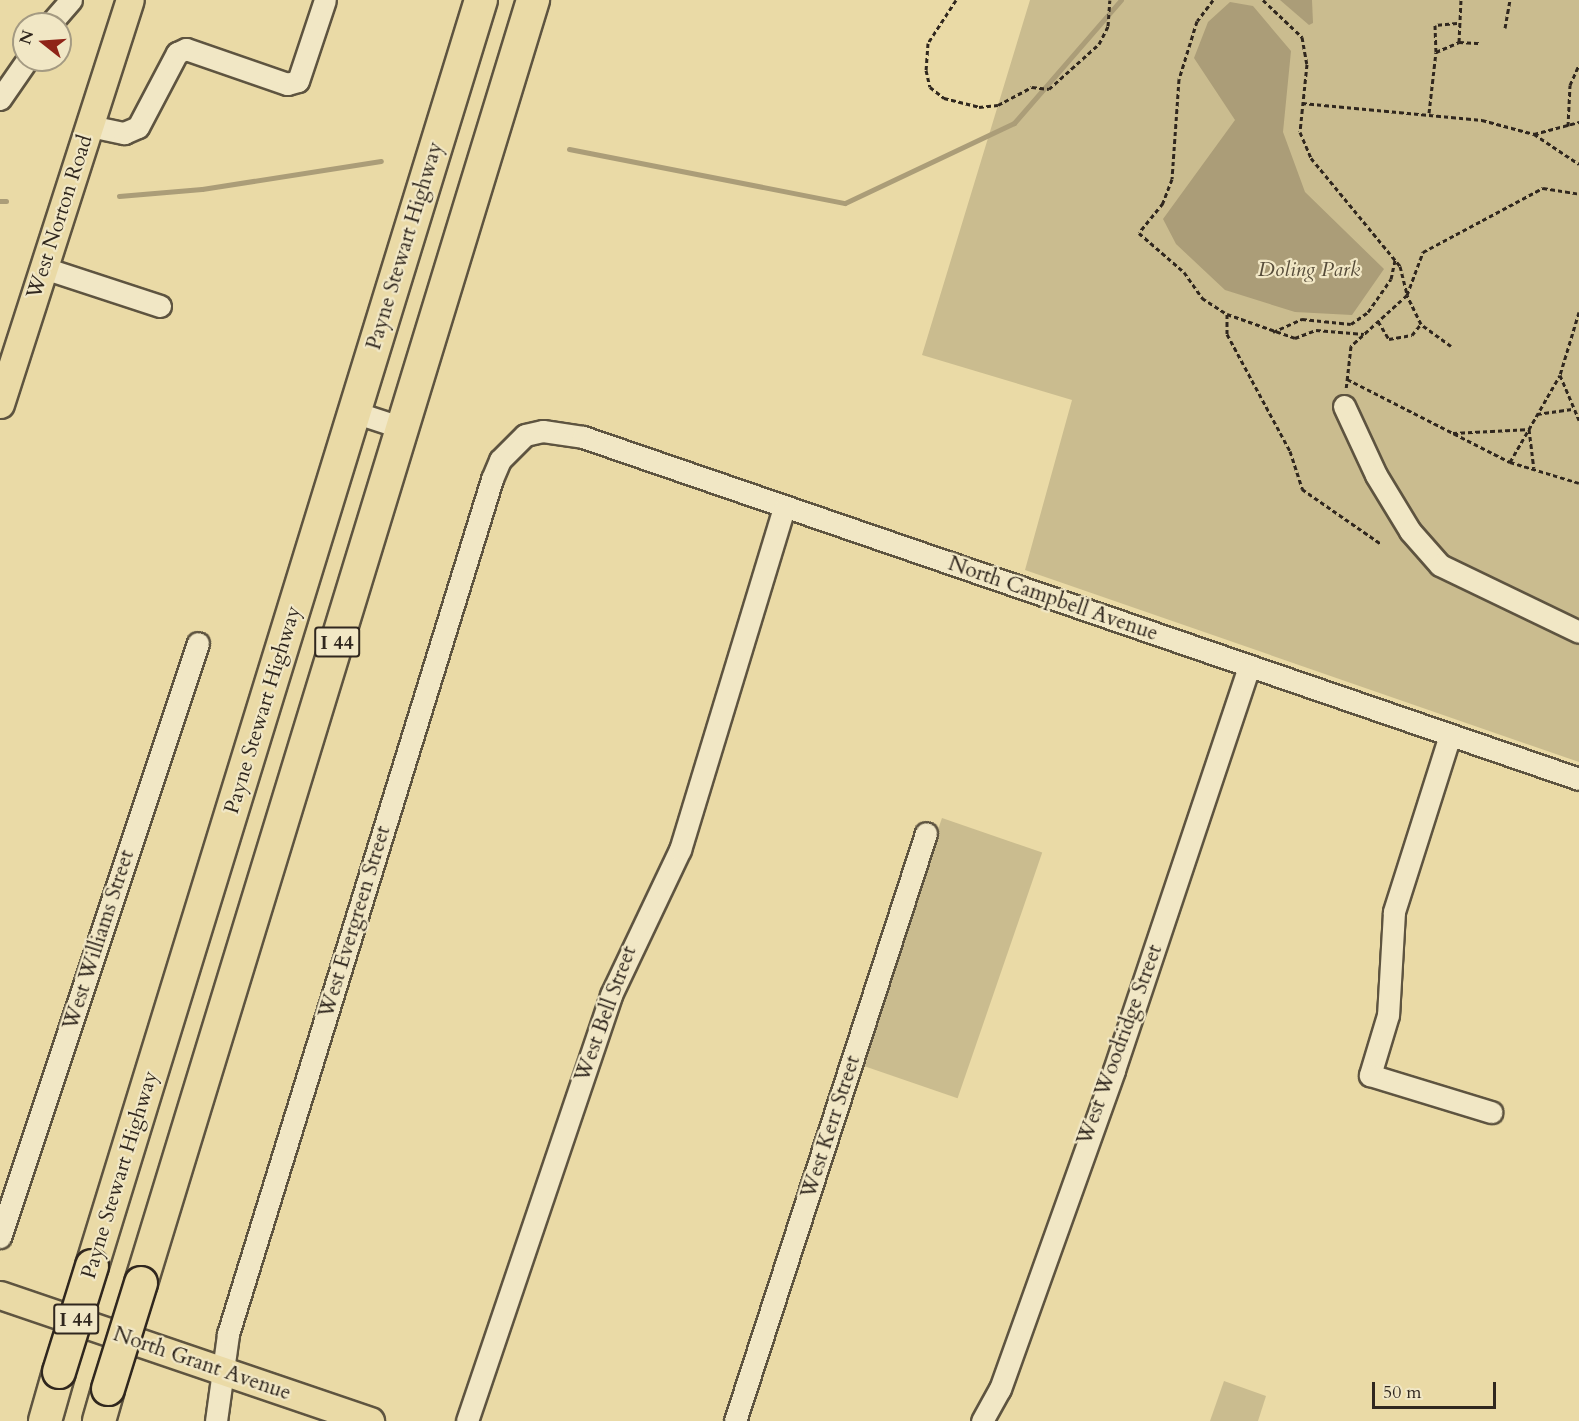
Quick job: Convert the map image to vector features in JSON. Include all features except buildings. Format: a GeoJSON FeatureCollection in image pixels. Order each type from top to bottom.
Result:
{"type":"FeatureCollection","features":[{"type":"Feature","properties":{"kind":"highway","name":"Payne Stewart Highway"},"geometry":{"type":"LineString","coordinates":[[45,1421],[481,0]]}},
{"type":"Feature","properties":{"kind":"highway","name":"I 44"},"geometry":{"type":"LineString","coordinates":[[99,1421],[533,0]]}},
{"type":"Feature","properties":{"kind":"main road","name":"West Norton Road"},"geometry":{"type":"LineString","coordinates":[[0,404],[130,0]]}},
{"type":"Feature","properties":{"kind":"main road","name":"North Grant Avenue"},"geometry":{"type":"LineString","coordinates":[[0,1295],[369,1421]]}},
{"type":"Feature","properties":{"kind":"street"},"geometry":{"type":"LineString","coordinates":[[60,12],[70,0]]}},
{"type":"Feature","properties":{"kind":"street"},"geometry":{"type":"LineString","coordinates":[[90,126],[124,133],[138,127],[177,53],[186,49],[287,84],[298,81],[325,0]]}},
{"type":"Feature","properties":{"kind":"street"},"geometry":{"type":"LineString","coordinates":[[0,99],[19,72]]}},
{"type":"Feature","properties":{"kind":"street"},"geometry":{"type":"LineString","coordinates":[[44,268],[160,306]]}},
{"type":"Feature","properties":{"kind":"street"},"geometry":{"type":"LineString","coordinates":[[1344,406],[1376,475],[1410,531],[1440,565],[1579,632]]}},
{"type":"Feature","properties":{"kind":"street"},"geometry":{"type":"LineString","coordinates":[[354,412],[403,428]]}},
{"type":"Feature","properties":{"kind":"street","name":"North Campbell Avenue"},"geometry":{"type":"LineString","coordinates":[[525,435],[543,431],[583,437],[784,508],[1579,779]]}},
{"type":"Feature","properties":{"kind":"street","name":"West Evergreen Street"},"geometry":{"type":"LineString","coordinates":[[216,1421],[228,1334],[492,479],[500,460],[525,435]]}},
{"type":"Feature","properties":{"kind":"street","name":"West Bell Street"},"geometry":{"type":"LineString","coordinates":[[467,1421],[610,995],[680,850],[784,508]]}},
{"type":"Feature","properties":{"kind":"street","name":"West Williams Street"},"geometry":{"type":"LineString","coordinates":[[0,1237],[7,1194],[198,643]]}},
{"type":"Feature","properties":{"kind":"street","name":"West Woodridge Street"},"geometry":{"type":"LineString","coordinates":[[982,1421],[1000,1389],[1114,1070],[1249,666]]}},
{"type":"Feature","properties":{"kind":"street"},"geometry":{"type":"LineString","coordinates":[[1450,735],[1394,912],[1388,1015],[1370,1075],[1491,1112]]}},
{"type":"Feature","properties":{"kind":"street","name":"West Kerr Street"},"geometry":{"type":"LineString","coordinates":[[735,1421],[926,833]]}},
{"type":"Feature","properties":{"kind":"path"},"geometry":{"type":"LineString","coordinates":[[956,0],[928,43],[926,70],[930,87],[944,98],[979,107],[998,105],[1032,87],[1049,88],[1099,44],[1108,26],[1110,0]]}},
{"type":"Feature","properties":{"kind":"path"},"geometry":{"type":"LineString","coordinates":[[1213,0],[1197,21],[1179,79],[1172,179],[1163,203],[1139,233],[1184,272],[1202,298],[1227,314],[1272,333],[1295,338],[1316,330],[1364,334]]}},
{"type":"Feature","properties":{"kind":"path"},"geometry":{"type":"LineString","coordinates":[[1263,0],[1302,37],[1307,64],[1300,132],[1311,158],[1395,259],[1407,295],[1421,324],[1451,346]]}},
{"type":"Feature","properties":{"kind":"path"},"geometry":{"type":"LineString","coordinates":[[1459,42],[1456,23],[1461,0]]}},
{"type":"Feature","properties":{"kind":"path"},"geometry":{"type":"LineString","coordinates":[[1504,28],[1510,0]]}},
{"type":"Feature","properties":{"kind":"path"},"geometry":{"type":"LineString","coordinates":[[1429,112],[1436,52],[1435,25],[1456,23]]}},
{"type":"Feature","properties":{"kind":"path"},"geometry":{"type":"LineString","coordinates":[[1436,52],[1459,42],[1481,43]]}},
{"type":"Feature","properties":{"kind":"path"},"geometry":{"type":"LineString","coordinates":[[1568,126],[1570,85],[1579,65]]}},
{"type":"Feature","properties":{"kind":"path"},"geometry":{"type":"LineString","coordinates":[[1302,103],[1429,112],[1534,134],[1579,164]]}},
{"type":"Feature","properties":{"kind":"path"},"geometry":{"type":"LineString","coordinates":[[1534,134],[1579,122]]}},
{"type":"Feature","properties":{"kind":"path"},"geometry":{"type":"LineString","coordinates":[[1344,406],[1351,346],[1407,295],[1423,252],[1543,188],[1579,194]]}},
{"type":"Feature","properties":{"kind":"path"},"geometry":{"type":"LineString","coordinates":[[1272,333],[1302,319],[1351,324],[1368,312],[1391,279],[1395,259]]}},
{"type":"Feature","properties":{"kind":"path"},"geometry":{"type":"LineString","coordinates":[[1510,462],[1560,375],[1579,312]]}},
{"type":"Feature","properties":{"kind":"path"},"geometry":{"type":"LineString","coordinates":[[1227,314],[1227,334],[1290,451],[1302,489],[1381,544]]}},
{"type":"Feature","properties":{"kind":"path"},"geometry":{"type":"LineString","coordinates":[[1378,321],[1389,339],[1412,335],[1421,324]]}},
{"type":"Feature","properties":{"kind":"path"},"geometry":{"type":"LineString","coordinates":[[1560,375],[1579,420]]}},
{"type":"Feature","properties":{"kind":"path"},"geometry":{"type":"LineString","coordinates":[[1347,379],[1510,462],[1579,483]]}},
{"type":"Feature","properties":{"kind":"path"},"geometry":{"type":"LineString","coordinates":[[1538,414],[1574,409]]}},
{"type":"Feature","properties":{"kind":"path"},"geometry":{"type":"LineString","coordinates":[[1453,433],[1528,429]]}},
{"type":"Feature","properties":{"kind":"path"},"geometry":{"type":"LineString","coordinates":[[1528,429],[1534,468]]}},
{"type":"Feature","properties":{"kind":"green space","name":"Doling Park"},"geometry":{"type":"Polygon","coordinates":[[[1030,0],[1579,0],[1579,762],[1025,570],[1072,400],[922,355],[1030,0]]]}},
{"type":"Feature","properties":{"kind":"green space"},"geometry":{"type":"Polygon","coordinates":[[[942,818],[1042,853],[958,1098],[857,1064],[942,818]]]}},
{"type":"Feature","properties":{"kind":"green space"},"geometry":{"type":"Polygon","coordinates":[[[1224,1381],[1266,1396],[1258,1421],[1210,1421],[1224,1381]]]}},
{"type":"Feature","properties":{"kind":"shaded area"},"geometry":{"type":"Polygon","coordinates":[[[1280,0],[1312,0],[1313,23],[1309,25],[1280,0]]]}},
{"type":"Feature","properties":{"kind":"shaded area"},"geometry":{"type":"Polygon","coordinates":[[[1230,2],[1253,6],[1291,51],[1283,132],[1305,192],[1384,269],[1352,315],[1295,312],[1225,290],[1176,244],[1163,219],[1235,120],[1194,58],[1208,22],[1230,2]]]}},
{"type":"Feature","properties":{"kind":"waterway"},"geometry":{"type":"LineString","coordinates":[[569,149],[845,203],[1014,123],[1121,0]]}},
{"type":"Feature","properties":{"kind":"waterway"},"geometry":{"type":"LineString","coordinates":[[119,196],[202,189],[381,161]]}},
{"type":"Feature","properties":{"kind":"waterway"},"geometry":{"type":"LineString","coordinates":[[0,201],[6,201]]}}]}
